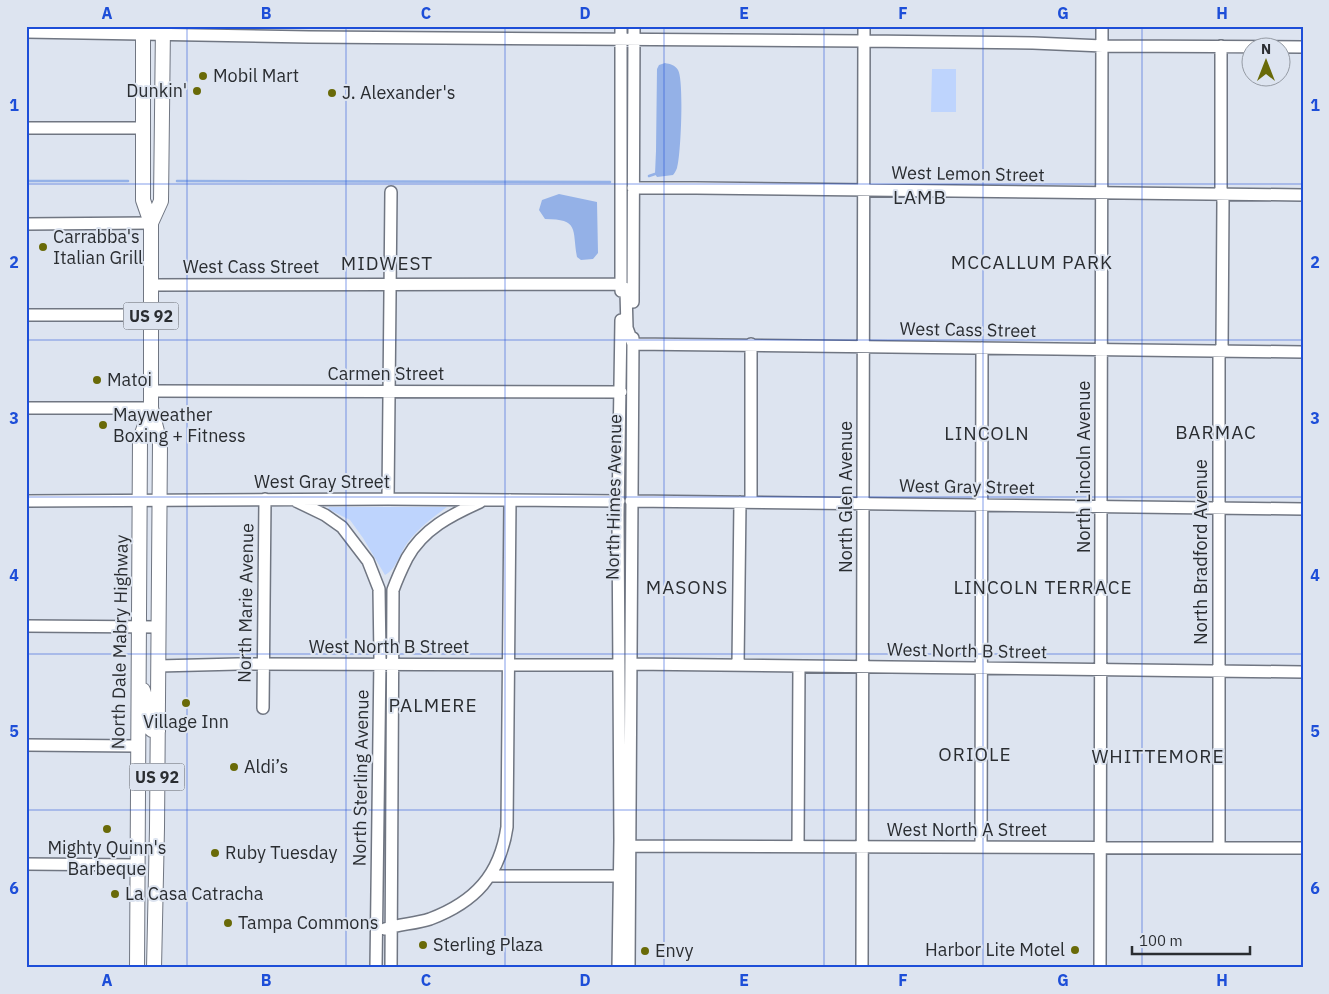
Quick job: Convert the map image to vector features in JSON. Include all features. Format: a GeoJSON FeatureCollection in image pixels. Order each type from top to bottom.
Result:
{"type":"FeatureCollection","features":[{"type":"Feature","properties":{"kind":"main road","name":"North Dale Mabry Highway"},"geometry":{"type":"LineString","coordinates":[[143,30],[143,200],[151,223],[151,408],[160,443],[154,968]]}},
{"type":"Feature","properties":{"kind":"main road","name":"North Dale Mabry Highway"},"geometry":{"type":"LineString","coordinates":[[151,223],[161,200],[163,30]]}},
{"type":"Feature","properties":{"kind":"main road","name":"North Dale Mabry Highway"},"geometry":{"type":"LineString","coordinates":[[137,968],[136,865],[140,439],[151,408]]}},
{"type":"Feature","properties":{"kind":"main road"},"geometry":{"type":"LineString","coordinates":[[138,675],[147,703],[150,727],[152,730],[158,731]]}},
{"type":"Feature","properties":{"kind":"street"},"geometry":{"type":"LineString","coordinates":[[407,38],[408,26]]}},
{"type":"Feature","properties":{"kind":"street"},"geometry":{"type":"LineString","coordinates":[[422,26],[422,38]]}},
{"type":"Feature","properties":{"kind":"street","name":"North Himes Avenue"},"geometry":{"type":"LineString","coordinates":[[618,968],[620,876],[621,26]]}},
{"type":"Feature","properties":{"kind":"street","name":"North Himes Avenue"},"geometry":{"type":"LineString","coordinates":[[629,968],[634,26]]}},
{"type":"Feature","properties":{"kind":"street","name":"North Glen Avenue"},"geometry":{"type":"LineString","coordinates":[[862,968],[864,26]]}},
{"type":"Feature","properties":{"kind":"street","name":"North Lincoln Avenue"},"geometry":{"type":"LineString","coordinates":[[1100,968],[1102,26]]}},
{"type":"Feature","properties":{"kind":"street"},"geometry":{"type":"LineString","coordinates":[[26,32],[163,30],[407,38],[864,41],[1033,43],[1103,46],[1303,47]]}},
{"type":"Feature","properties":{"kind":"street","name":"North Bradford Avenue"},"geometry":{"type":"LineString","coordinates":[[1219,848],[1219,357],[1221,352],[1223,198],[1221,46]]}},
{"type":"Feature","properties":{"kind":"street"},"geometry":{"type":"LineString","coordinates":[[26,128],[143,128]]}},
{"type":"Feature","properties":{"kind":"street"},"geometry":{"type":"LineString","coordinates":[[622,167],[628,178],[628,247],[633,250]]}},
{"type":"Feature","properties":{"kind":"street","name":"West Lemon Street"},"geometry":{"type":"LineString","coordinates":[[633,188],[1303,195]]}},
{"type":"Feature","properties":{"kind":"street"},"geometry":{"type":"LineString","coordinates":[[388,499],[391,192]]}},
{"type":"Feature","properties":{"kind":"street"},"geometry":{"type":"LineString","coordinates":[[26,224],[151,223]]}},
{"type":"Feature","properties":{"kind":"street"},"geometry":{"type":"LineString","coordinates":[[621,284],[626,291],[627,328],[633,344]]}},
{"type":"Feature","properties":{"kind":"street","name":"West Cass Street"},"geometry":{"type":"LineString","coordinates":[[151,285],[621,284]]}},
{"type":"Feature","properties":{"kind":"street"},"geometry":{"type":"LineString","coordinates":[[26,315],[151,316]]}},
{"type":"Feature","properties":{"kind":"street","name":"West Cass Street"},"geometry":{"type":"LineString","coordinates":[[633,344],[1303,352]]}},
{"type":"Feature","properties":{"kind":"street"},"geometry":{"type":"LineString","coordinates":[[738,665],[751,344]]}},
{"type":"Feature","properties":{"kind":"street"},"geometry":{"type":"LineString","coordinates":[[981,847],[982,348]]}},
{"type":"Feature","properties":{"kind":"street","name":"Carmen Street"},"geometry":{"type":"LineString","coordinates":[[151,391],[621,392]]}},
{"type":"Feature","properties":{"kind":"street"},"geometry":{"type":"LineString","coordinates":[[26,408],[151,408]]}},
{"type":"Feature","properties":{"kind":"street"},"geometry":{"type":"LineString","coordinates":[[620,419],[625,429],[625,487],[631,501]]}},
{"type":"Feature","properties":{"kind":"street","name":"West Gray Street"},"geometry":{"type":"LineString","coordinates":[[26,501],[265,499],[619,501]]}},
{"type":"Feature","properties":{"kind":"street","name":"North Marie Avenue"},"geometry":{"type":"LineString","coordinates":[[262,708],[265,499]]}},
{"type":"Feature","properties":{"kind":"street"},"geometry":{"type":"LineString","coordinates":[[289,499],[325,515],[342,527],[368,561],[379,589],[393,590]]}},
{"type":"Feature","properties":{"kind":"street","name":"North Sterling Avenue"},"geometry":{"type":"LineString","coordinates":[[391,968],[393,590],[407,557],[431,528],[484,500]]}},
{"type":"Feature","properties":{"kind":"street"},"geometry":{"type":"LineString","coordinates":[[376,932],[429,919],[452,908],[481,888],[491,876],[505,843],[508,828],[510,500]]}},
{"type":"Feature","properties":{"kind":"street"},"geometry":{"type":"LineString","coordinates":[[619,501],[624,511],[625,556],[630,570]]}},
{"type":"Feature","properties":{"kind":"street","name":"West Gray Street"},"geometry":{"type":"LineString","coordinates":[[631,501],[1303,509]]}},
{"type":"Feature","properties":{"kind":"street","name":"North Sterling Avenue"},"geometry":{"type":"LineString","coordinates":[[376,968],[380,664],[379,589]]}},
{"type":"Feature","properties":{"kind":"street"},"geometry":{"type":"LineString","coordinates":[[26,626],[159,627]]}},
{"type":"Feature","properties":{"kind":"street","name":"West North B Street"},"geometry":{"type":"LineString","coordinates":[[158,666],[263,664],[619,665]]}},
{"type":"Feature","properties":{"kind":"street","name":"West North B Street"},"geometry":{"type":"LineString","coordinates":[[631,664],[1303,672]]}},
{"type":"Feature","properties":{"kind":"street"},"geometry":{"type":"LineString","coordinates":[[798,846],[799,666]]}},
{"type":"Feature","properties":{"kind":"street"},"geometry":{"type":"LineString","coordinates":[[26,745],[137,746]]}},
{"type":"Feature","properties":{"kind":"street"},"geometry":{"type":"LineString","coordinates":[[379,748],[392,748]]}},
{"type":"Feature","properties":{"kind":"street"},"geometry":{"type":"LineString","coordinates":[[378,777],[391,777]]}},
{"type":"Feature","properties":{"kind":"street","name":"West North A Street"},"geometry":{"type":"LineString","coordinates":[[630,846],[1303,848]]}},
{"type":"Feature","properties":{"kind":"street"},"geometry":{"type":"LineString","coordinates":[[26,864],[136,865]]}},
{"type":"Feature","properties":{"kind":"street"},"geometry":{"type":"LineString","coordinates":[[491,876],[620,876]]}},
{"type":"Feature","properties":{"kind":"shaded area"},"geometry":{"type":"Polygon","coordinates":[[[665,63],[675,67],[680,76],[680,149],[677,168],[674,174],[657,177],[655,174],[657,69],[659,65],[665,63]]]}},
{"type":"Feature","properties":{"kind":"shaded area"},"geometry":{"type":"Polygon","coordinates":[[[932,69],[956,69],[956,112],[931,112],[932,69]]]}},
{"type":"Feature","properties":{"kind":"shaded area"},"geometry":{"type":"Polygon","coordinates":[[[559,194],[597,202],[598,253],[593,259],[581,260],[577,257],[574,233],[569,224],[564,221],[545,219],[539,210],[542,200],[559,194]]]}},
{"type":"Feature","properties":{"kind":"shaded area"},"geometry":{"type":"Polygon","coordinates":[[[329,507],[447,507],[426,523],[412,537],[393,569],[385,575],[350,520],[328,509],[329,507]]]}},
{"type":"Feature","properties":{"kind":"waterway"},"geometry":{"type":"LineString","coordinates":[[649,176],[655,174]]}},
{"type":"Feature","properties":{"kind":"waterway"},"geometry":{"type":"LineString","coordinates":[[26,181],[128,181]]}},
{"type":"Feature","properties":{"kind":"waterway"},"geometry":{"type":"LineString","coordinates":[[177,181],[610,182]]}},
{"type":"Feature","properties":{"kind":"place","name":"Mobil Mart"},"geometry":{"type":"Point","coordinates":[203,76]}},
{"type":"Feature","properties":{"kind":"place","name":"Dunkin'"},"geometry":{"type":"Point","coordinates":[197,91]}},
{"type":"Feature","properties":{"kind":"place","name":"J. Alexander's"},"geometry":{"type":"Point","coordinates":[332,93]}},
{"type":"Feature","properties":{"kind":"place","name":"Carrabba's Italian Grill"},"geometry":{"type":"Point","coordinates":[43,247]}},
{"type":"Feature","properties":{"kind":"place","name":"Matoi"},"geometry":{"type":"Point","coordinates":[97,380]}},
{"type":"Feature","properties":{"kind":"place","name":"Mayweather Boxing + Fitness"},"geometry":{"type":"Point","coordinates":[103,425]}},
{"type":"Feature","properties":{"kind":"place","name":"Village Inn"},"geometry":{"type":"Point","coordinates":[186,703]}},
{"type":"Feature","properties":{"kind":"place","name":"Aldi’s"},"geometry":{"type":"Point","coordinates":[234,767]}},
{"type":"Feature","properties":{"kind":"place","name":"Mighty Quinn's Barbeque"},"geometry":{"type":"Point","coordinates":[107,829]}},
{"type":"Feature","properties":{"kind":"place","name":"Ruby Tuesday"},"geometry":{"type":"Point","coordinates":[215,853]}},
{"type":"Feature","properties":{"kind":"place","name":"La Casa Catracha"},"geometry":{"type":"Point","coordinates":[115,894]}},
{"type":"Feature","properties":{"kind":"place","name":"Tampa Commons"},"geometry":{"type":"Point","coordinates":[228,923]}},
{"type":"Feature","properties":{"kind":"place","name":"Sterling Plaza"},"geometry":{"type":"Point","coordinates":[423,945]}},
{"type":"Feature","properties":{"kind":"place","name":"Harbor Lite Motel"},"geometry":{"type":"Point","coordinates":[1075,950]}},
{"type":"Feature","properties":{"kind":"place","name":"Envy"},"geometry":{"type":"Point","coordinates":[645,951]}},
{"type":"Feature","properties":{"kind":"district","name":"LAMB"},"geometry":{"type":"Point","coordinates":[920,197]}},
{"type":"Feature","properties":{"kind":"district","name":"MCCALLUM PARK"},"geometry":{"type":"Point","coordinates":[1032,262]}},
{"type":"Feature","properties":{"kind":"district","name":"MIDWEST"},"geometry":{"type":"Point","coordinates":[387,263]}},
{"type":"Feature","properties":{"kind":"district","name":"BARMAC"},"geometry":{"type":"Point","coordinates":[1216,432]}},
{"type":"Feature","properties":{"kind":"district","name":"LINCOLN"},"geometry":{"type":"Point","coordinates":[987,433]}},
{"type":"Feature","properties":{"kind":"district","name":"MASONS"},"geometry":{"type":"Point","coordinates":[687,587]}},
{"type":"Feature","properties":{"kind":"district","name":"LINCOLN TERRACE"},"geometry":{"type":"Point","coordinates":[1043,587]}},
{"type":"Feature","properties":{"kind":"district","name":"PALMERE"},"geometry":{"type":"Point","coordinates":[433,705]}},
{"type":"Feature","properties":{"kind":"district","name":"ORIOLE"},"geometry":{"type":"Point","coordinates":[975,754]}},
{"type":"Feature","properties":{"kind":"district","name":"WHITTEMORE"},"geometry":{"type":"Point","coordinates":[1158,756]}}]}
